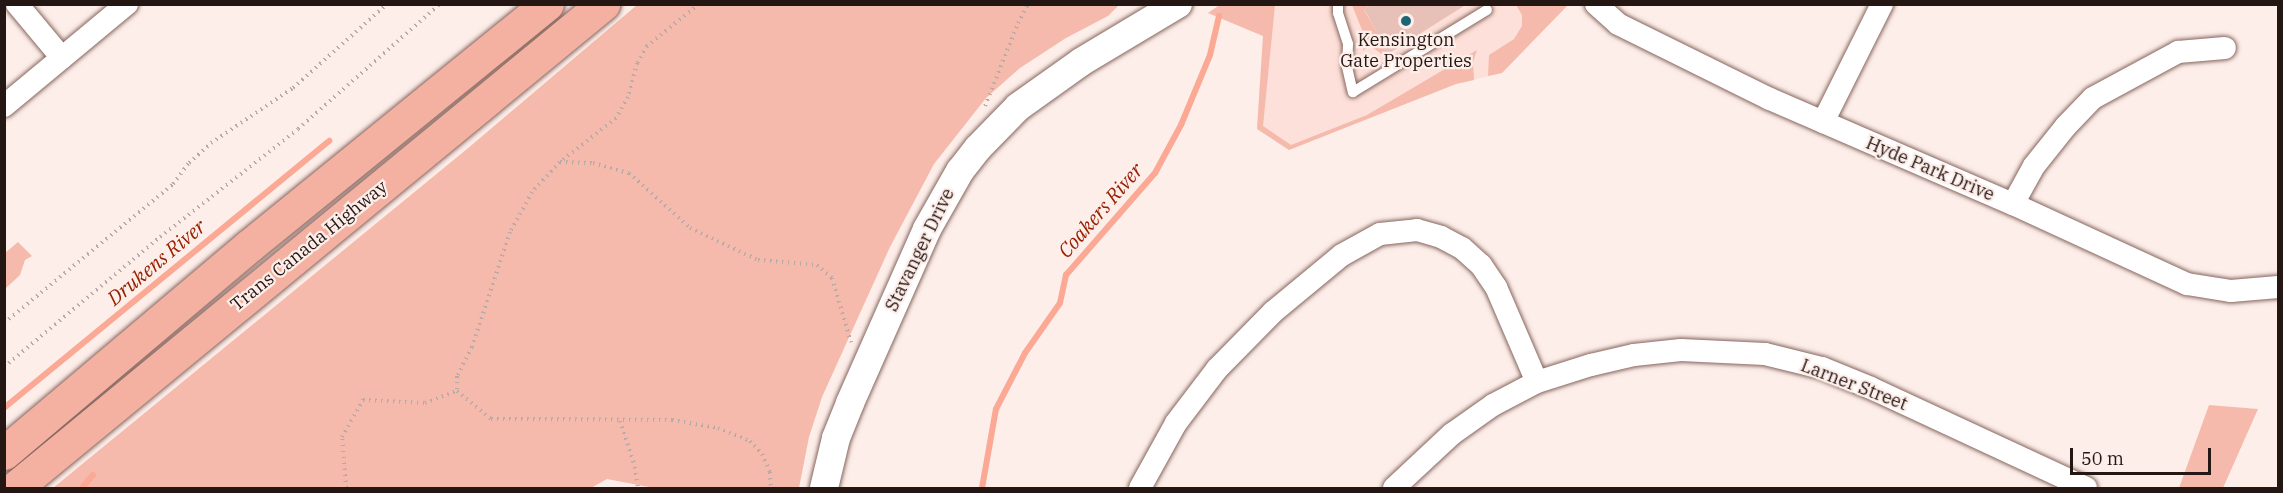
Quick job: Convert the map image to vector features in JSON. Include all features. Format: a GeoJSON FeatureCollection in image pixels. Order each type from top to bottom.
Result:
{"type":"FeatureCollection","features":[{"type":"Feature","properties":{"kind":"highway","name":"Trans Canada Highway"},"geometry":{"type":"LineString","coordinates":[[4,453],[249,246],[547,4]]}},
{"type":"Feature","properties":{"kind":"highway","name":"Trans Canada Highway"},"geometry":{"type":"LineString","coordinates":[[15,489],[603,4]]}},
{"type":"Feature","properties":{"kind":"street"},"geometry":{"type":"LineString","coordinates":[[17,4],[62,58]]}},
{"type":"Feature","properties":{"kind":"street"},"geometry":{"type":"LineString","coordinates":[[4,106],[128,4]]}},
{"type":"Feature","properties":{"kind":"street","name":"Hyde Park Drive"},"geometry":{"type":"LineString","coordinates":[[1596,4],[1618,24],[1770,99],[2013,204],[2187,284],[2231,291],[2278,287]]}},
{"type":"Feature","properties":{"kind":"street"},"geometry":{"type":"LineString","coordinates":[[1823,122],[1882,4]]}},
{"type":"Feature","properties":{"kind":"street","name":"Stavanger Drive"},"geometry":{"type":"LineString","coordinates":[[824,489],[836,438],[850,403],[927,229],[960,171],[1018,107],[1081,62],[1165,8]]}},
{"type":"Feature","properties":{"kind":"street"},"geometry":{"type":"LineString","coordinates":[[2013,204],[2034,166],[2066,126],[2093,98],[2178,52],[2225,48]]}},
{"type":"Feature","properties":{"kind":"street"},"geometry":{"type":"LineString","coordinates":[[1140,489],[1176,423],[1217,369],[1290,298],[1342,255],[1380,234],[1417,230],[1441,237],[1462,248],[1481,265],[1496,286],[1537,382]]}},
{"type":"Feature","properties":{"kind":"street","name":"Larner Street"},"geometry":{"type":"LineString","coordinates":[[1394,489],[1423,458],[1452,434],[1493,405],[1537,382],[1591,365],[1634,356],[1681,350],[1765,354],[1822,368],[1871,388],[2086,489]]}},
{"type":"Feature","properties":{"kind":"lane"},"geometry":{"type":"LineString","coordinates":[[1338,4],[1338,13],[1348,44],[1347,67],[1353,92],[1487,10]]}},
{"type":"Feature","properties":{"kind":"path"},"geometry":{"type":"LineString","coordinates":[[4,323],[173,184],[189,163],[211,143],[293,87],[387,4]]}},
{"type":"Feature","properties":{"kind":"path"},"geometry":{"type":"LineString","coordinates":[[4,367],[160,237],[298,129],[440,4]]}},
{"type":"Feature","properties":{"kind":"path"},"geometry":{"type":"LineString","coordinates":[[457,392],[457,376],[472,347],[510,232],[532,192],[560,162],[616,118],[628,98],[637,63],[647,46],[699,4]]}},
{"type":"Feature","properties":{"kind":"path"},"geometry":{"type":"LineString","coordinates":[[985,107],[1018,23],[1028,4]]}},
{"type":"Feature","properties":{"kind":"path"},"geometry":{"type":"LineString","coordinates":[[560,162],[593,163],[629,173],[690,228],[758,260],[818,265],[832,279],[851,343]]}},
{"type":"Feature","properties":{"kind":"path"},"geometry":{"type":"LineString","coordinates":[[457,392],[491,419],[672,420],[718,428],[750,441],[762,454],[770,472],[771,489]]}},
{"type":"Feature","properties":{"kind":"path"},"geometry":{"type":"LineString","coordinates":[[346,489],[342,437],[363,400],[425,403],[457,392]]}},
{"type":"Feature","properties":{"kind":"path"},"geometry":{"type":"LineString","coordinates":[[620,420],[635,467],[638,489]]}},
{"type":"Feature","properties":{"kind":"shaded area"},"geometry":{"type":"Polygon","coordinates":[[[1221,4],[1568,5],[1502,73],[1456,84],[1289,150],[1257,129],[1263,36],[1208,13],[1221,4]]]}},
{"type":"Feature","properties":{"kind":"shaded area"},"geometry":{"type":"Polygon","coordinates":[[[1221,4],[1275,5],[1263,126],[1291,145],[1367,115],[1477,50],[1473,62],[1474,80],[1456,84],[1289,150],[1257,129],[1263,36],[1208,13],[1221,4]]]}},
{"type":"Feature","properties":{"kind":"shaded area"},"geometry":{"type":"Polygon","coordinates":[[[637,5],[1119,5],[1108,16],[1066,38],[1020,68],[986,98],[934,164],[890,247],[822,397],[809,437],[799,488],[654,488],[607,479],[591,488],[53,488],[467,149],[637,5]]]}},
{"type":"Feature","properties":{"kind":"shaded area"},"geometry":{"type":"Polygon","coordinates":[[[1352,5],[1368,7],[1364,10],[1377,32],[1378,47],[1391,52],[1386,57],[1369,45],[1363,51],[1364,35],[1352,5]]]}},
{"type":"Feature","properties":{"kind":"shaded area"},"geometry":{"type":"Polygon","coordinates":[[[1516,5],[1568,5],[1502,73],[1488,76],[1489,55],[1514,39],[1522,26],[1522,15],[1516,5]]]}},
{"type":"Feature","properties":{"kind":"shaded area"},"geometry":{"type":"Polygon","coordinates":[[[18,242],[32,256],[25,260],[20,275],[5,289],[5,253],[18,242]]]}},
{"type":"Feature","properties":{"kind":"shaded area"},"geometry":{"type":"Polygon","coordinates":[[[2209,405],[2258,409],[2223,488],[2179,488],[2209,405]]]}},
{"type":"Feature","properties":{"kind":"building","name":"Kensington Gate Properties"},"geometry":{"type":"Polygon","coordinates":[[[1372,4],[1467,4],[1391,52],[1378,47],[1377,32],[1364,9],[1372,4]]]}},
{"type":"Feature","properties":{"kind":"waterway","name":"Coakers River"},"geometry":{"type":"LineString","coordinates":[[982,488],[996,409],[1025,353],[1060,303],[1066,275],[1155,173],[1181,125],[1210,55],[1219,16]]}},
{"type":"Feature","properties":{"kind":"waterway","name":"Drukens River"},"geometry":{"type":"LineString","coordinates":[[4,408],[329,141]]}},
{"type":"Feature","properties":{"kind":"waterway"},"geometry":{"type":"LineString","coordinates":[[82,488],[93,475]]}},
{"type":"Feature","properties":{"kind":"place","name":"Kensington Gate Properties"},"geometry":{"type":"Point","coordinates":[1406,21]}}]}
